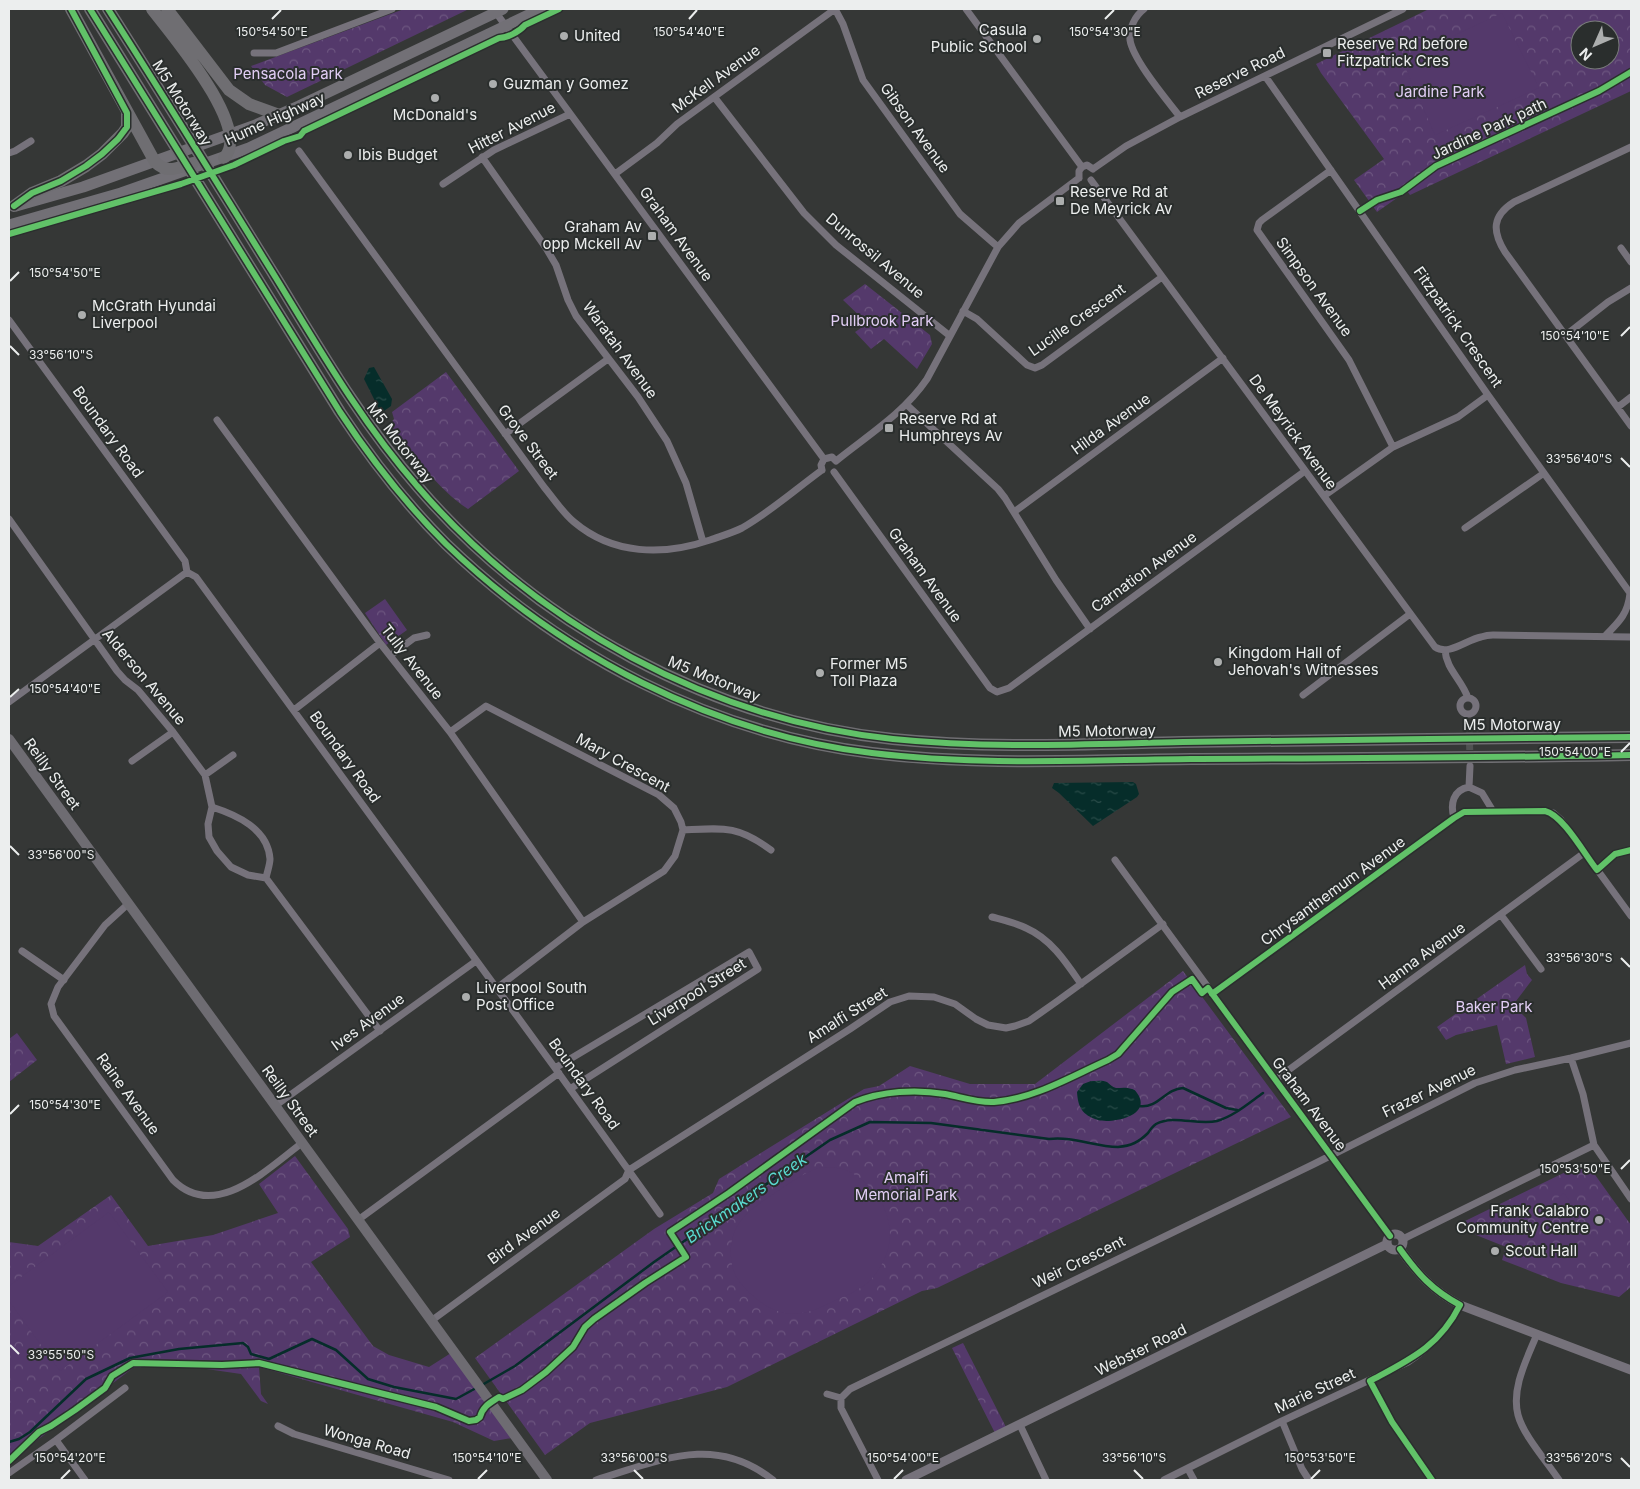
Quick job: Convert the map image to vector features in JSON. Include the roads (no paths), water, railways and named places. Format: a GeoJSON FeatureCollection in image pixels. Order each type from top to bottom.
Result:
{"type":"FeatureCollection","features":[{"type":"Feature","properties":{"kind":"highway"},"geometry":{"type":"LineString","coordinates":[[71,9],[154,162],[163,168],[192,163],[203,166]]}},
{"type":"Feature","properties":{"kind":"highway","name":"M5 Motorway"},"geometry":{"type":"LineString","coordinates":[[90,9],[340,412],[360,442],[400,494],[445,543],[502,594],[573,644],[656,690],[742,724],[790,738],[870,753],[956,761],[1389,759],[1631,755]]}},
{"type":"Feature","properties":{"kind":"highway","name":"M5 Motorway"},"geometry":{"type":"LineString","coordinates":[[108,9],[338,381],[404,470],[433,505],[470,542],[528,591],[582,629],[659,671],[706,692],[787,719],[866,735],[926,741],[1021,745],[1631,737]]}},
{"type":"Feature","properties":{"kind":"highway"},"geometry":{"type":"LineString","coordinates":[[152,9],[199,70],[226,120],[231,148],[224,158]]}},
{"type":"Feature","properties":{"kind":"highway"},"geometry":{"type":"LineString","coordinates":[[166,9],[230,90],[249,104],[279,115]]}},
{"type":"Feature","properties":{"kind":"highway","name":"Hume Highway"},"geometry":{"type":"LineString","coordinates":[[203,166],[249,148],[333,110],[541,9]]}},
{"type":"Feature","properties":{"kind":"highway","name":"Hume Highway"},"geometry":{"type":"LineString","coordinates":[[9,225],[120,194],[173,167],[216,140],[279,115],[497,10]]}},
{"type":"Feature","properties":{"kind":"highway"},"geometry":{"type":"LineString","coordinates":[[12,207],[32,193],[61,181],[102,154],[127,127],[127,113]]}},
{"type":"Feature","properties":{"kind":"highway"},"geometry":{"type":"LineString","coordinates":[[12,207],[67,192],[154,162]]}},
{"type":"Feature","properties":{"kind":"main road","name":"Reilly Street"},"geometry":{"type":"LineString","coordinates":[[9,740],[547,1480]]}},
{"type":"Feature","properties":{"kind":"street"},"geometry":{"type":"LineString","coordinates":[[254,53],[276,53],[392,9]]}},
{"type":"Feature","properties":{"kind":"street","name":"McKell Avenue"},"geometry":{"type":"LineString","coordinates":[[615,174],[657,143],[677,124],[835,9]]}},
{"type":"Feature","properties":{"kind":"street","name":"Gibson Avenue"},"geometry":{"type":"LineString","coordinates":[[835,9],[843,24],[863,80],[960,214],[998,247]]}},
{"type":"Feature","properties":{"kind":"street"},"geometry":{"type":"LineString","coordinates":[[966,9],[1082,167]]}},
{"type":"Feature","properties":{"kind":"street"},"geometry":{"type":"LineString","coordinates":[[1144,9],[1136,17],[1130,32],[1133,50],[1180,117]]}},
{"type":"Feature","properties":{"kind":"street","name":"Reserve Road"},"geometry":{"type":"LineString","coordinates":[[1093,169],[1126,146],[1180,117],[1402,9]]}},
{"type":"Feature","properties":{"kind":"street","name":"Graham Avenue"},"geometry":{"type":"LineString","coordinates":[[497,10],[506,26],[570,114],[824,459]]}},
{"type":"Feature","properties":{"kind":"street","name":"Fitzpatrick Crescent"},"geometry":{"type":"LineString","coordinates":[[1265,76],[1488,395],[1631,593],[1626,613],[1606,635]]}},
{"type":"Feature","properties":{"kind":"street","name":"Dunrossil Avenue"},"geometry":{"type":"LineString","coordinates":[[715,98],[804,214],[836,245],[950,336]]}},
{"type":"Feature","properties":{"kind":"street","name":"Hitter Avenue"},"geometry":{"type":"LineString","coordinates":[[443,184],[494,150],[570,114]]}},
{"type":"Feature","properties":{"kind":"street"},"geometry":{"type":"LineString","coordinates":[[9,152],[15,151],[31,141]]}},
{"type":"Feature","properties":{"kind":"street"},"geometry":{"type":"LineString","coordinates":[[1631,146],[1514,202],[1503,210],[1496,221],[1497,237],[1500,244],[1631,426]]}},
{"type":"Feature","properties":{"kind":"street","name":"Grove Street"},"geometry":{"type":"LineString","coordinates":[[299,151],[563,511],[596,538],[625,548],[654,551],[703,542],[726,535],[747,524],[822,470]]}},
{"type":"Feature","properties":{"kind":"street","name":"Waratah Avenue"},"geometry":{"type":"LineString","coordinates":[[482,157],[546,248],[556,265],[568,300],[576,316],[638,397],[667,441],[686,483],[703,542]]}},
{"type":"Feature","properties":{"kind":"street"},"geometry":{"type":"LineString","coordinates":[[1079,178],[1086,182],[1094,176],[1093,169],[1086,166],[1082,167]]}},
{"type":"Feature","properties":{"kind":"street"},"geometry":{"type":"LineString","coordinates":[[1079,178],[1079,171],[1082,167]]}},
{"type":"Feature","properties":{"kind":"street","name":"Simpson Avenue"},"geometry":{"type":"LineString","coordinates":[[1331,170],[1262,220],[1257,230],[1349,360],[1393,447]]}},
{"type":"Feature","properties":{"kind":"street"},"geometry":{"type":"LineString","coordinates":[[836,461],[890,421],[907,405],[927,379],[998,247],[1019,223],[1079,178]]}},
{"type":"Feature","properties":{"kind":"street","name":"De Meyrick Avenue"},"geometry":{"type":"LineString","coordinates":[[1091,180],[1432,644],[1438,649],[1445,650]]}},
{"type":"Feature","properties":{"kind":"street"},"geometry":{"type":"LineString","coordinates":[[1621,248],[1631,262]]}},
{"type":"Feature","properties":{"kind":"street","name":"Lucille Crescent"},"geometry":{"type":"LineString","coordinates":[[963,311],[977,319],[1027,365],[1036,368],[1162,277]]}},
{"type":"Feature","properties":{"kind":"street"},"geometry":{"type":"LineString","coordinates":[[1566,334],[1608,302],[1631,288]]}},
{"type":"Feature","properties":{"kind":"street","name":"Boundary Road"},"geometry":{"type":"LineString","coordinates":[[9,320],[185,561],[187,572],[196,577],[294,710],[660,1214]]}},
{"type":"Feature","properties":{"kind":"street","name":"Hilda Avenue"},"geometry":{"type":"LineString","coordinates":[[1014,512],[1223,358]]}},
{"type":"Feature","properties":{"kind":"street"},"geometry":{"type":"LineString","coordinates":[[505,434],[608,359]]}},
{"type":"Feature","properties":{"kind":"street"},"geometry":{"type":"LineString","coordinates":[[1324,496],[1393,447],[1458,417],[1488,395]]}},
{"type":"Feature","properties":{"kind":"street"},"geometry":{"type":"LineString","coordinates":[[1618,407],[1631,397]]}},
{"type":"Feature","properties":{"kind":"street"},"geometry":{"type":"LineString","coordinates":[[907,405],[998,489],[1056,580],[1090,629]]}},
{"type":"Feature","properties":{"kind":"street","name":"Tully Avenue"},"geometry":{"type":"LineString","coordinates":[[217,420],[380,643],[450,732],[583,922]]}},
{"type":"Feature","properties":{"kind":"street"},"geometry":{"type":"LineString","coordinates":[[832,458],[836,461],[837,466],[834,472],[826,473],[822,470],[820,465],[824,459],[832,458]]}},
{"type":"Feature","properties":{"kind":"street","name":"Carnation Avenue"},"geometry":{"type":"LineString","coordinates":[[997,692],[1009,688],[1305,471]]}},
{"type":"Feature","properties":{"kind":"street","name":"Graham Avenue"},"geometry":{"type":"LineString","coordinates":[[834,472],[984,681],[997,692]]}},
{"type":"Feature","properties":{"kind":"street"},"geometry":{"type":"LineString","coordinates":[[1465,528],[1544,473]]}},
{"type":"Feature","properties":{"kind":"street","name":"Alderson Avenue"},"geometry":{"type":"LineString","coordinates":[[9,519],[117,671],[138,690],[205,775],[212,807],[208,824],[210,836],[217,851],[231,867],[248,875],[266,878]]}},
{"type":"Feature","properties":{"kind":"street"},"geometry":{"type":"LineString","coordinates":[[9,702],[187,572]]}},
{"type":"Feature","properties":{"kind":"street"},"geometry":{"type":"LineString","coordinates":[[1303,695],[1410,614]]}},
{"type":"Feature","properties":{"kind":"street"},"geometry":{"type":"LineString","coordinates":[[390,656],[414,638],[427,635]]}},
{"type":"Feature","properties":{"kind":"street"},"geometry":{"type":"LineString","coordinates":[[1468,698],[1461,701],[1459,706],[1461,712],[1469,718],[1476,708],[1475,702],[1468,698],[1462,684],[1447,664],[1445,650],[1480,637],[1493,635],[1606,635],[1631,637]]}},
{"type":"Feature","properties":{"kind":"street"},"geometry":{"type":"LineString","coordinates":[[294,710],[380,643]]}},
{"type":"Feature","properties":{"kind":"street","name":"Mary Crescent"},"geometry":{"type":"LineString","coordinates":[[450,732],[486,706],[659,795],[674,808],[683,830]]}},
{"type":"Feature","properties":{"kind":"street"},"geometry":{"type":"LineString","coordinates":[[132,761],[173,732]]}},
{"type":"Feature","properties":{"kind":"street"},"geometry":{"type":"LineString","coordinates":[[205,775],[233,755]]}},
{"type":"Feature","properties":{"kind":"street"},"geometry":{"type":"LineString","coordinates":[[1469,787],[1470,766]]}},
{"type":"Feature","properties":{"kind":"street"},"geometry":{"type":"LineString","coordinates":[[1454,818],[1451,806],[1453,799],[1460,790],[1469,787],[1482,793],[1493,811],[1545,811],[1553,813],[1561,820],[1631,916]]}},
{"type":"Feature","properties":{"kind":"street"},"geometry":{"type":"LineString","coordinates":[[212,807],[238,817],[251,825],[261,836],[267,845],[270,860],[266,878],[380,1031]]}},
{"type":"Feature","properties":{"kind":"street","name":"Chrysanthemum Avenue"},"geometry":{"type":"LineString","coordinates":[[1212,994],[1454,818],[1470,812],[1493,811]]}},
{"type":"Feature","properties":{"kind":"street"},"geometry":{"type":"LineString","coordinates":[[497,988],[583,922],[664,870],[675,856],[683,830],[724,828],[749,836],[771,850]]}},
{"type":"Feature","properties":{"kind":"street"},"geometry":{"type":"LineString","coordinates":[[1597,870],[1615,854],[1631,850]]}},
{"type":"Feature","properties":{"kind":"street","name":"Hanna Avenue"},"geometry":{"type":"LineString","coordinates":[[1275,1080],[1584,854]]}},
{"type":"Feature","properties":{"kind":"street","name":"Graham Avenue"},"geometry":{"type":"LineString","coordinates":[[1115,860],[1331,1155],[1389,1240]]}},
{"type":"Feature","properties":{"kind":"street","name":"Raine Avenue"},"geometry":{"type":"LineString","coordinates":[[128,904],[105,925],[53,995],[51,1004],[54,1016],[173,1180],[182,1190],[199,1196],[221,1195],[238,1189],[302,1143]]}},
{"type":"Feature","properties":{"kind":"street"},"geometry":{"type":"LineString","coordinates":[[1500,915],[1541,969]]}},
{"type":"Feature","properties":{"kind":"street"},"geometry":{"type":"LineString","coordinates":[[992,917],[1025,927],[1041,936],[1062,956],[1081,984]]}},
{"type":"Feature","properties":{"kind":"street","name":"Amalfi Street"},"geometry":{"type":"LineString","coordinates":[[629,1170],[890,1002],[909,996],[934,997],[955,1004],[981,1022],[996,1027],[1010,1027],[1030,1021],[1163,924]]}},
{"type":"Feature","properties":{"kind":"street"},"geometry":{"type":"LineString","coordinates":[[22,951],[64,980]]}},
{"type":"Feature","properties":{"kind":"street","name":"Liverpool Street"},"geometry":{"type":"LineString","coordinates":[[358,1220],[557,1071],[749,952],[758,969],[570,1089]]}},
{"type":"Feature","properties":{"kind":"street","name":"Ives Avenue"},"geometry":{"type":"LineString","coordinates":[[275,1106],[476,961]]}},
{"type":"Feature","properties":{"kind":"street","name":"Frazer Avenue"},"geometry":{"type":"LineString","coordinates":[[1331,1155],[1475,1083],[1515,1070],[1631,1044]]}},
{"type":"Feature","properties":{"kind":"street"},"geometry":{"type":"LineString","coordinates":[[1571,1058],[1583,1094],[1594,1145],[1631,1199]]}},
{"type":"Feature","properties":{"kind":"street"},"geometry":{"type":"LineString","coordinates":[[1403,1239],[1594,1145]]}},
{"type":"Feature","properties":{"kind":"street","name":"Weir Crescent"},"geometry":{"type":"LineString","coordinates":[[841,1398],[850,1388],[1331,1155]]}},
{"type":"Feature","properties":{"kind":"street","name":"Bird Avenue"},"geometry":{"type":"LineString","coordinates":[[431,1321],[625,1179],[629,1170]]}},
{"type":"Feature","properties":{"kind":"street"},"geometry":{"type":"LineString","coordinates":[[1397,1234],[1403,1239],[1404,1243],[1400,1249],[1393,1250],[1389,1240],[1397,1234]]}},
{"type":"Feature","properties":{"kind":"street","name":"Webster Road"},"geometry":{"type":"LineString","coordinates":[[906,1480],[1389,1240]]}},
{"type":"Feature","properties":{"kind":"street"},"geometry":{"type":"LineString","coordinates":[[1400,1249],[1425,1281],[1440,1294],[1460,1305],[1631,1370]]}},
{"type":"Feature","properties":{"kind":"street","name":"Marie Street"},"geometry":{"type":"LineString","coordinates":[[1164,1480],[1282,1421],[1408,1362],[1424,1351],[1450,1322],[1460,1305]]}},
{"type":"Feature","properties":{"kind":"street"},"geometry":{"type":"LineString","coordinates":[[1537,1334],[1520,1378],[1516,1405],[1522,1426],[1559,1480]]}},
{"type":"Feature","properties":{"kind":"street"},"geometry":{"type":"LineString","coordinates":[[1370,1381],[1392,1422],[1432,1480]]}},
{"type":"Feature","properties":{"kind":"street"},"geometry":{"type":"LineString","coordinates":[[9,1474],[125,1388]]}},
{"type":"Feature","properties":{"kind":"street"},"geometry":{"type":"LineString","coordinates":[[827,1394],[841,1398],[840,1405],[843,1412],[878,1480]]}},
{"type":"Feature","properties":{"kind":"street"},"geometry":{"type":"LineString","coordinates":[[1282,1421],[1302,1469],[1309,1480]]}},
{"type":"Feature","properties":{"kind":"street"},"geometry":{"type":"LineString","coordinates":[[1020,1425],[1046,1480]]}},
{"type":"Feature","properties":{"kind":"street","name":"Wonga Road"},"geometry":{"type":"LineString","coordinates":[[278,1426],[294,1434],[449,1480]]}},
{"type":"Feature","properties":{"kind":"street"},"geometry":{"type":"LineString","coordinates":[[56,1440],[85,1480]]}},
{"type":"Feature","properties":{"kind":"street"},"geometry":{"type":"LineString","coordinates":[[596,1480],[677,1455],[710,1453],[755,1467],[773,1480]]}},
{"type":"Feature","properties":{"kind":"street"},"geometry":{"type":"LineString","coordinates":[[1188,1469],[1194,1480]]}},
{"type":"Feature","properties":{"kind":"water"},"geometry":{"type":"Polygon","coordinates":[[[374,367],[392,399],[391,406],[384,411],[379,409],[364,379],[369,368],[374,367]]]}},
{"type":"Feature","properties":{"kind":"water"},"geometry":{"type":"Polygon","coordinates":[[[1133,782],[1136,784],[1139,794],[1137,797],[1093,826],[1052,788],[1054,783],[1133,782]]]}},
{"type":"Feature","properties":{"kind":"water"},"geometry":{"type":"Polygon","coordinates":[[[1091,1081],[1104,1081],[1116,1088],[1134,1090],[1141,1101],[1140,1107],[1129,1116],[1113,1121],[1098,1120],[1088,1116],[1078,1102],[1077,1092],[1083,1084],[1091,1081]]]}},
{"type":"Feature","properties":{"kind":"waterway"},"geometry":{"type":"LineString","coordinates":[[1139,1106],[1151,1105],[1171,1092],[1183,1088],[1226,1108],[1237,1110]]}},
{"type":"Feature","properties":{"kind":"waterway","name":"Brickmakers Creek"},"geometry":{"type":"LineString","coordinates":[[482,1385],[515,1366],[654,1262],[830,1140],[870,1122],[931,1123],[1118,1147],[1131,1145],[1138,1141],[1155,1125],[1163,1121],[1210,1122],[1223,1119],[1263,1093]]}},
{"type":"Feature","properties":{"kind":"waterway","name":"Brickmakers Creek"},"geometry":{"type":"LineString","coordinates":[[9,1442],[19,1439],[30,1432],[86,1379],[130,1358],[179,1349],[243,1343],[248,1347],[251,1354],[269,1359],[312,1339],[336,1350],[368,1379],[394,1387],[456,1399],[478,1387]]}},
{"type":"Feature","properties":{"kind":"tunnel"},"geometry":{"type":"LineString","coordinates":[[1469,722],[1470,761]]}},
{"type":"Feature","properties":{"kind":"place","name":"United"},"geometry":{"type":"Point","coordinates":[564,36]}},
{"type":"Feature","properties":{"kind":"place","name":"Casula Public School"},"geometry":{"type":"Point","coordinates":[1037,39]}},
{"type":"Feature","properties":{"kind":"place","name":"Reserve Rd before Fitzpatrick Cres"},"geometry":{"type":"Point","coordinates":[1327,53]}},
{"type":"Feature","properties":{"kind":"place","name":"Guzman y Gomez"},"geometry":{"type":"Point","coordinates":[493,84]}},
{"type":"Feature","properties":{"kind":"place","name":"McDonald's"},"geometry":{"type":"Point","coordinates":[435,98]}},
{"type":"Feature","properties":{"kind":"place","name":"Ibis Budget"},"geometry":{"type":"Point","coordinates":[348,155]}},
{"type":"Feature","properties":{"kind":"place","name":"Reserve Rd at De Meyrick Av"},"geometry":{"type":"Point","coordinates":[1060,201]}},
{"type":"Feature","properties":{"kind":"place","name":"Graham Av opp Mckell Av"},"geometry":{"type":"Point","coordinates":[652,236]}},
{"type":"Feature","properties":{"kind":"place","name":"McGrath Hyundai Liverpool"},"geometry":{"type":"Point","coordinates":[82,315]}},
{"type":"Feature","properties":{"kind":"place","name":"Reserve Rd at Humphreys Av"},"geometry":{"type":"Point","coordinates":[889,428]}},
{"type":"Feature","properties":{"kind":"place","name":"Kingdom Hall of Jehovah's Witnesses"},"geometry":{"type":"Point","coordinates":[1218,662]}},
{"type":"Feature","properties":{"kind":"place","name":"Former M5 Toll Plaza"},"geometry":{"type":"Point","coordinates":[820,673]}},
{"type":"Feature","properties":{"kind":"place","name":"Liverpool South Post Office"},"geometry":{"type":"Point","coordinates":[466,997]}},
{"type":"Feature","properties":{"kind":"place","name":"Frank Calabro Community Centre"},"geometry":{"type":"Point","coordinates":[1599,1220]}},
{"type":"Feature","properties":{"kind":"place","name":"Scout Hall"},"geometry":{"type":"Point","coordinates":[1495,1251]}},
{"type":"Feature","properties":{"kind":"park label","name":"Pensacola Park"},"geometry":{"type":"Point","coordinates":[288,74]}},
{"type":"Feature","properties":{"kind":"park label","name":"Jardine Park"},"geometry":{"type":"Point","coordinates":[1440,92]}},
{"type":"Feature","properties":{"kind":"park label","name":"Pullbrook Park"},"geometry":{"type":"Point","coordinates":[882,321]}},
{"type":"Feature","properties":{"kind":"park label","name":"Baker Park"},"geometry":{"type":"Point","coordinates":[1494,1007]}},
{"type":"Feature","properties":{"kind":"park label","name":"Amalfi Memorial Park"},"geometry":{"type":"Point","coordinates":[906,1186]}}]}
